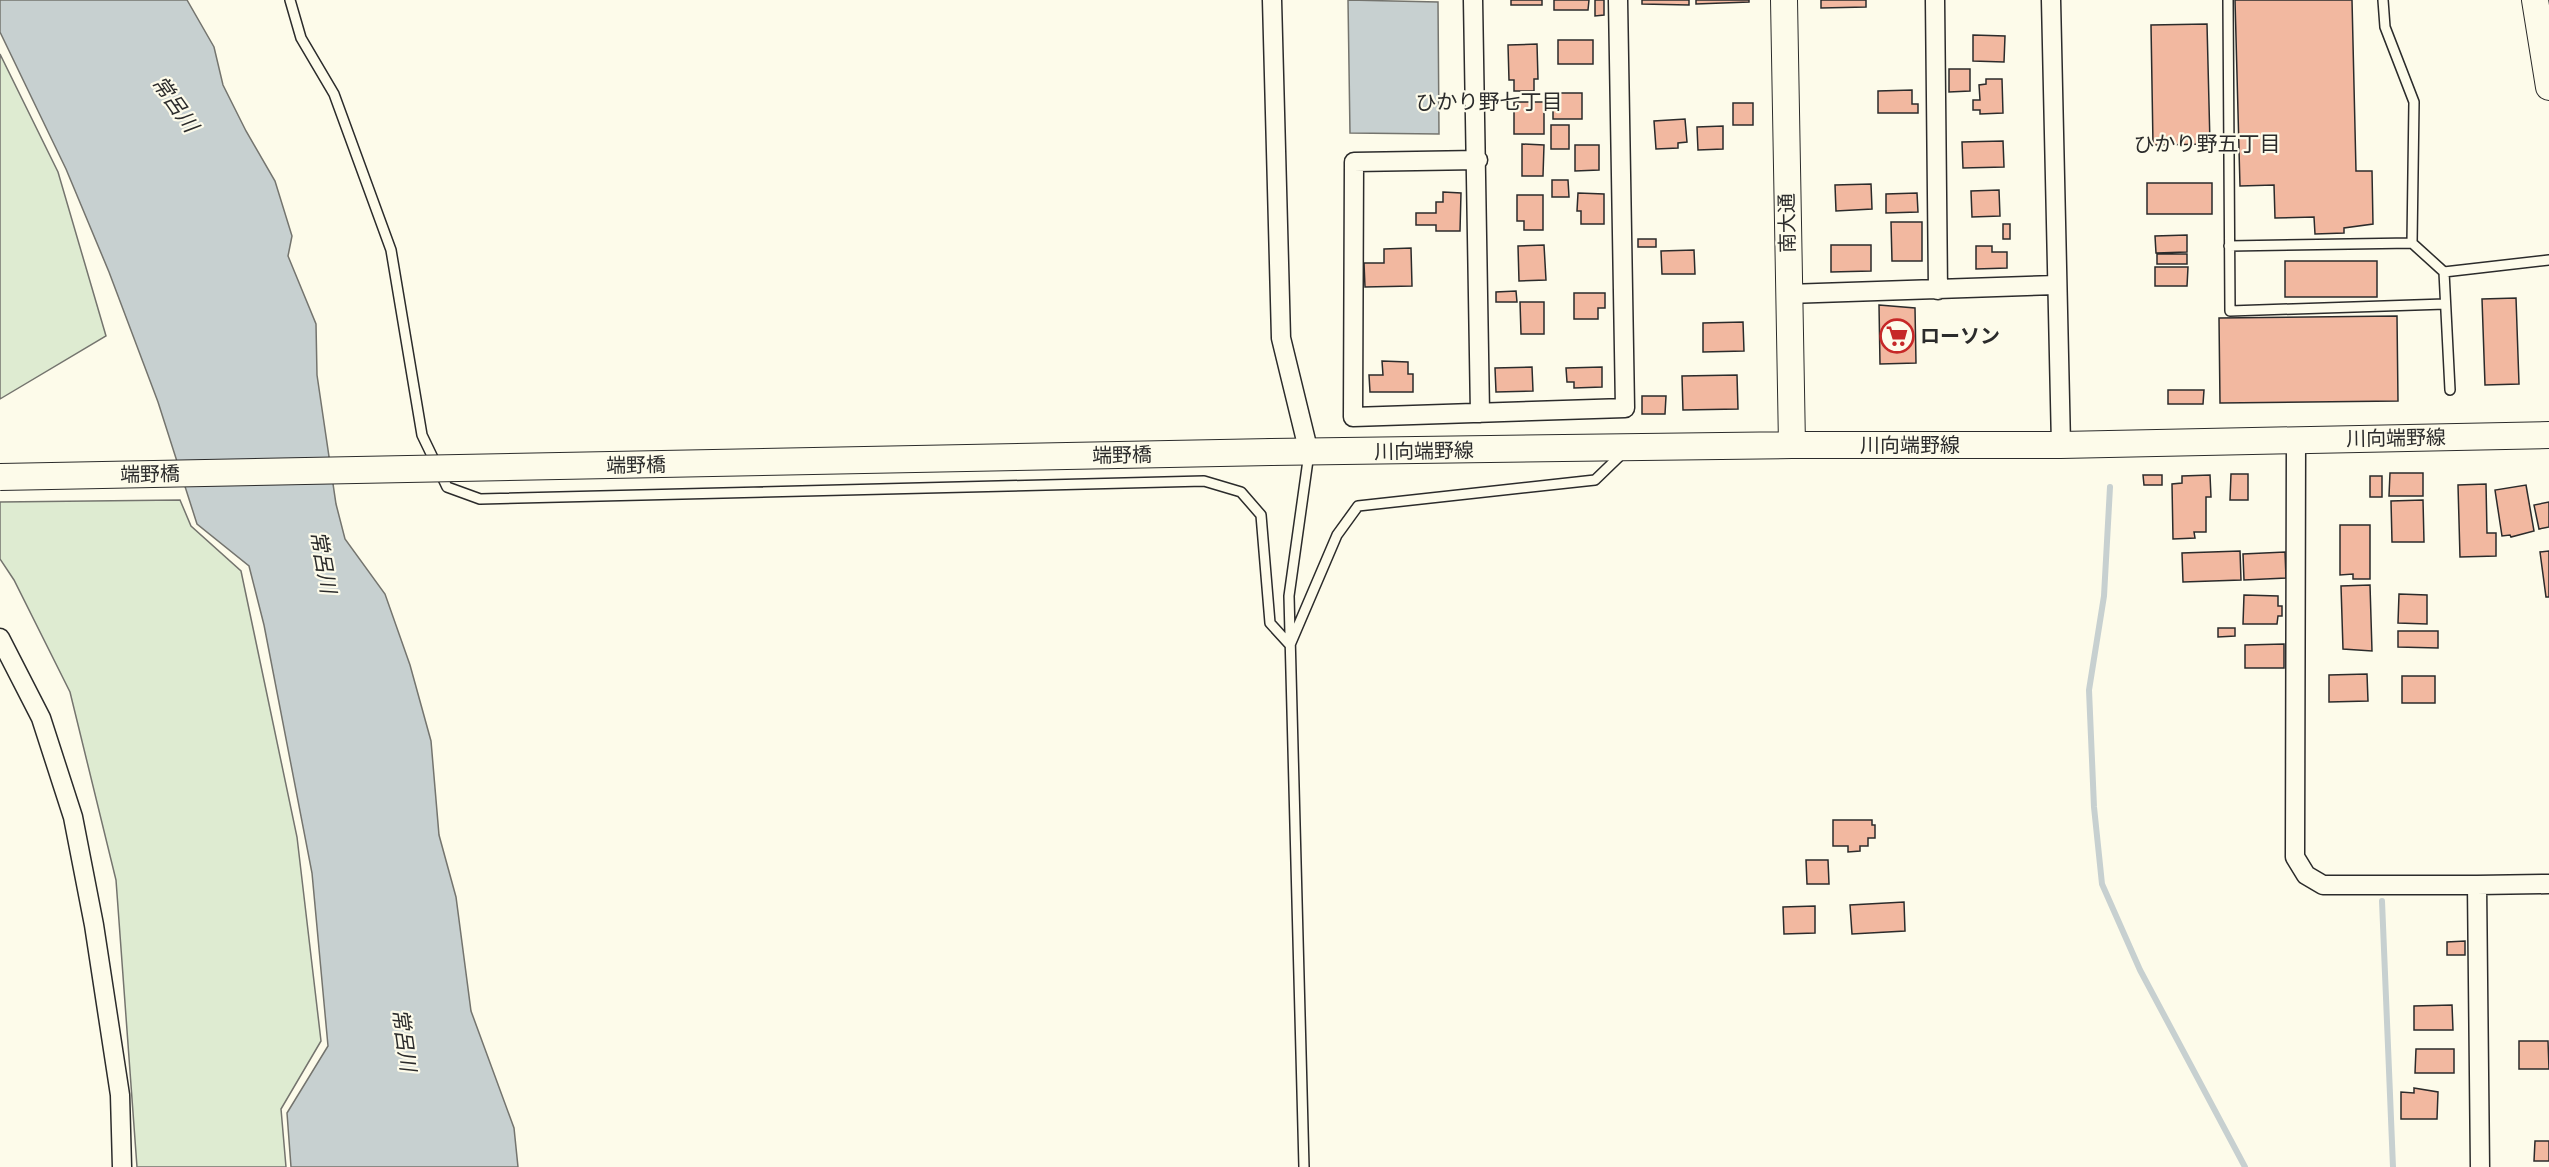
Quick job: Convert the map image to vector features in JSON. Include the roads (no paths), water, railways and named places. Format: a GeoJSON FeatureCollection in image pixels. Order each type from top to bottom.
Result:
{"type":"FeatureCollection","features":[{"type":"Feature","properties":{"kind":"main road","name":"南大通"},"geometry":{"type":"LineString","coordinates":[[1784,0],[1792,445]]}},
{"type":"Feature","properties":{"kind":"main road"},"geometry":{"type":"LineString","coordinates":[[2535,0],[2549,87]]}},
{"type":"Feature","properties":{"kind":"main road","name":"川向端野線"},"geometry":{"type":"LineString","coordinates":[[1271,452],[1792,445],[2061,445],[2549,435]]}},
{"type":"Feature","properties":{"kind":"main road","name":"端野橋"},"geometry":{"type":"LineString","coordinates":[[0,477],[1271,452]]}},
{"type":"Feature","properties":{"kind":"street"},"geometry":{"type":"LineString","coordinates":[[1272,0],[1281,338],[1309,453]]}},
{"type":"Feature","properties":{"kind":"street"},"geometry":{"type":"LineString","coordinates":[[1473,0],[1478,160],[1480,413]]}},
{"type":"Feature","properties":{"kind":"street"},"geometry":{"type":"LineString","coordinates":[[1478,160],[1354,162],[1353,417],[1625,408],[1618,0]]}},
{"type":"Feature","properties":{"kind":"street"},"geometry":{"type":"LineString","coordinates":[[1935,0],[1938,290]]}},
{"type":"Feature","properties":{"kind":"street"},"geometry":{"type":"LineString","coordinates":[[2051,0],[2061,445]]}},
{"type":"Feature","properties":{"kind":"street"},"geometry":{"type":"LineString","coordinates":[[1788,294],[2056,285]]}},
{"type":"Feature","properties":{"kind":"street"},"geometry":{"type":"LineString","coordinates":[[2296,440],[2295,857],[2306,875],[2323,885],[2549,884]]}},
{"type":"Feature","properties":{"kind":"street"},"geometry":{"type":"LineString","coordinates":[[0,638],[41,717],[72,817],[94,925],[120,1095],[122,1167]]}},
{"type":"Feature","properties":{"kind":"street"},"geometry":{"type":"LineString","coordinates":[[2477,885],[2480,1167]]}},
{"type":"Feature","properties":{"kind":"lane"},"geometry":{"type":"LineString","coordinates":[[290,0],[301,38],[334,94],[391,250],[422,435],[447,488],[480,499],[1204,481],[1241,492],[1261,515],[1270,623],[1290,645]]}},
{"type":"Feature","properties":{"kind":"lane"},"geometry":{"type":"LineString","coordinates":[[2228,0],[2230,311],[2445,304]]}},
{"type":"Feature","properties":{"kind":"lane"},"geometry":{"type":"LineString","coordinates":[[2383,0],[2385,27],[2414,102],[2412,243]]}},
{"type":"Feature","properties":{"kind":"lane"},"geometry":{"type":"LineString","coordinates":[[2229,246],[2412,243],[2444,272],[2450,390]]}},
{"type":"Feature","properties":{"kind":"lane"},"geometry":{"type":"LineString","coordinates":[[2444,272],[2549,260]]}},
{"type":"Feature","properties":{"kind":"lane"},"geometry":{"type":"LineString","coordinates":[[1290,645],[1337,535],[1358,506],[1595,480],[1628,448]]}},
{"type":"Feature","properties":{"kind":"lane"},"geometry":{"type":"LineString","coordinates":[[1304,1167],[1289,596],[1309,453]]}},
{"type":"Feature","properties":{"kind":"water","name":"常呂川"},"geometry":{"type":"Polygon","coordinates":[[[0,0],[187,0],[214,47],[223,85],[275,181],[292,236],[288,256],[316,324],[317,375],[336,504],[345,539],[385,594],[410,665],[431,741],[439,835],[456,897],[471,1011],[514,1128],[518,1167],[291,1167],[287,1113],[328,1046],[312,873],[264,625],[249,566],[197,524],[158,402],[109,272],[66,169],[0,32],[0,0]]]}},
{"type":"Feature","properties":{"kind":"water"},"geometry":{"type":"Polygon","coordinates":[[[1348,0],[1438,2],[1439,134],[1350,133],[1348,0]]]}},
{"type":"Feature","properties":{"kind":"waterway"},"geometry":{"type":"LineString","coordinates":[[2110,487],[2104,596],[2089,690],[2094,807],[2102,884],[2140,970],[2245,1167]]}},
{"type":"Feature","properties":{"kind":"waterway"},"geometry":{"type":"LineString","coordinates":[[2382,901],[2393,1167]]}},
{"type":"Feature","properties":{"kind":"place","name":"ローソン"},"geometry":{"type":"Point","coordinates":[1897,336]}},
{"type":"Feature","properties":{"kind":"district","name":"ひかり野七丁目"},"geometry":{"type":"Point","coordinates":[1489,102]}},
{"type":"Feature","properties":{"kind":"district","name":"ひかり野五丁目"},"geometry":{"type":"Point","coordinates":[2207,144]}}]}
